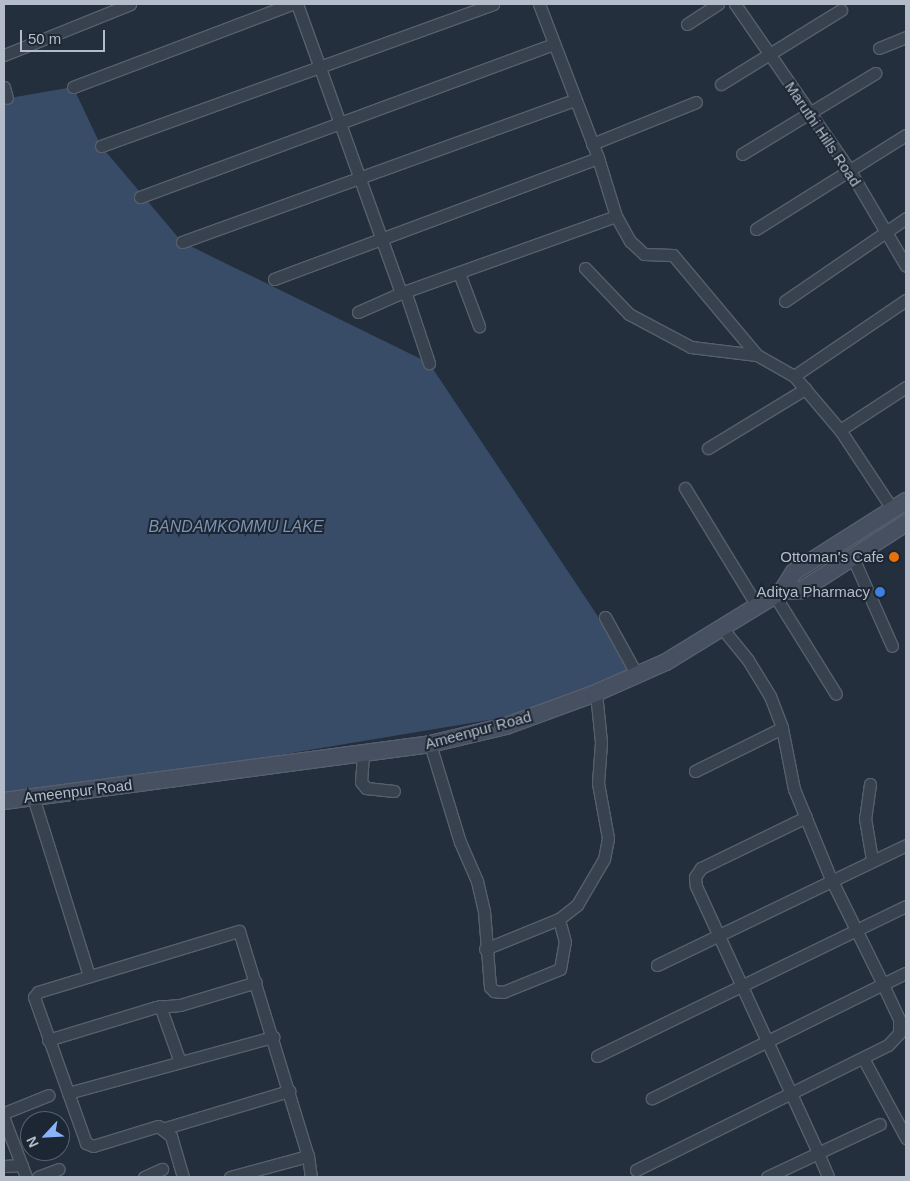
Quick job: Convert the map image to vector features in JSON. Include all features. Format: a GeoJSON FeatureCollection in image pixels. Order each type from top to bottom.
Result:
{"type":"FeatureCollection","features":[{"type":"Feature","properties":{"kind":"street"},"geometry":{"type":"LineString","coordinates":[[4,55],[130,4]]}},
{"type":"Feature","properties":{"kind":"street"},"geometry":{"type":"LineString","coordinates":[[73,87],[290,4]]}},
{"type":"Feature","properties":{"kind":"street"},"geometry":{"type":"LineString","coordinates":[[297,4],[362,175],[382,236],[429,363]]}},
{"type":"Feature","properties":{"kind":"street"},"geometry":{"type":"LineString","coordinates":[[101,146],[493,4]]}},
{"type":"Feature","properties":{"kind":"street"},"geometry":{"type":"LineString","coordinates":[[539,4],[598,158],[616,216],[644,254],[673,255],[757,355],[794,376],[840,430],[899,506],[794,572],[779,593],[836,694]]}},
{"type":"Feature","properties":{"kind":"street"},"geometry":{"type":"LineString","coordinates":[[687,24],[718,4]]}},
{"type":"Feature","properties":{"kind":"street","name":"Maruthi Hills Road"},"geometry":{"type":"LineString","coordinates":[[735,4],[807,112],[850,172],[906,266]]}},
{"type":"Feature","properties":{"kind":"street"},"geometry":{"type":"LineString","coordinates":[[721,84],[841,10]]}},
{"type":"Feature","properties":{"kind":"street"},"geometry":{"type":"LineString","coordinates":[[879,48],[906,37]]}},
{"type":"Feature","properties":{"kind":"street"},"geometry":{"type":"LineString","coordinates":[[140,197],[341,120],[553,44]]}},
{"type":"Feature","properties":{"kind":"street"},"geometry":{"type":"LineString","coordinates":[[742,154],[807,112],[875,73]]}},
{"type":"Feature","properties":{"kind":"street"},"geometry":{"type":"LineString","coordinates":[[182,242],[362,175],[575,100]]}},
{"type":"Feature","properties":{"kind":"street"},"geometry":{"type":"LineString","coordinates":[[592,144],[696,102]]}},
{"type":"Feature","properties":{"kind":"street"},"geometry":{"type":"LineString","coordinates":[[756,229],[850,172],[906,135]]}},
{"type":"Feature","properties":{"kind":"street"},"geometry":{"type":"LineString","coordinates":[[274,279],[382,236],[598,158]]}},
{"type":"Feature","properties":{"kind":"street"},"geometry":{"type":"LineString","coordinates":[[358,312],[403,293],[616,216]]}},
{"type":"Feature","properties":{"kind":"street"},"geometry":{"type":"LineString","coordinates":[[785,301],[906,218]]}},
{"type":"Feature","properties":{"kind":"street"},"geometry":{"type":"LineString","coordinates":[[585,268],[630,314],[691,346],[757,355]]}},
{"type":"Feature","properties":{"kind":"street"},"geometry":{"type":"LineString","coordinates":[[460,273],[479,326]]}},
{"type":"Feature","properties":{"kind":"street"},"geometry":{"type":"LineString","coordinates":[[794,376],[906,300]]}},
{"type":"Feature","properties":{"kind":"street"},"geometry":{"type":"LineString","coordinates":[[840,430],[906,387]]}},
{"type":"Feature","properties":{"kind":"street"},"geometry":{"type":"LineString","coordinates":[[708,448],[805,388]]}},
{"type":"Feature","properties":{"kind":"street"},"geometry":{"type":"LineString","coordinates":[[685,488],[757,606]]}},
{"type":"Feature","properties":{"kind":"street","name":"Ameenpur Road"},"geometry":{"type":"LineString","coordinates":[[4,801],[430,744],[506,726],[596,693],[637,675],[722,628],[779,593],[802,590],[906,523]]}},
{"type":"Feature","properties":{"kind":"street"},"geometry":{"type":"LineString","coordinates":[[852,536],[857,555],[892,646]]}},
{"type":"Feature","properties":{"kind":"street"},"geometry":{"type":"LineString","coordinates":[[605,616],[637,675]]}},
{"type":"Feature","properties":{"kind":"street"},"geometry":{"type":"LineString","coordinates":[[636,1170],[863,1058],[888,1045],[900,1033],[899,1019],[831,880],[794,789],[782,728],[748,660],[722,628]]}},
{"type":"Feature","properties":{"kind":"street"},"geometry":{"type":"LineString","coordinates":[[485,949],[559,919],[577,905],[604,859],[608,838],[598,783],[601,742],[596,693]]}},
{"type":"Feature","properties":{"kind":"street"},"geometry":{"type":"LineString","coordinates":[[695,771],[782,728]]}},
{"type":"Feature","properties":{"kind":"street"},"geometry":{"type":"LineString","coordinates":[[430,744],[460,842],[477,881],[484,911],[485,949],[494,991],[502,992],[556,973],[565,955],[559,919]]}},
{"type":"Feature","properties":{"kind":"street"},"geometry":{"type":"LineString","coordinates":[[363,754],[361,782],[366,788],[394,791]]}},
{"type":"Feature","properties":{"kind":"street"},"geometry":{"type":"LineString","coordinates":[[870,784],[865,818],[872,860]]}},
{"type":"Feature","properties":{"kind":"street"},"geometry":{"type":"LineString","coordinates":[[33,797],[89,976]]}},
{"type":"Feature","properties":{"kind":"street"},"geometry":{"type":"LineString","coordinates":[[806,817],[701,868],[695,877],[696,886],[717,936],[792,1093],[828,1177]]}},
{"type":"Feature","properties":{"kind":"street"},"geometry":{"type":"LineString","coordinates":[[657,965],[906,845]]}},
{"type":"Feature","properties":{"kind":"street"},"geometry":{"type":"LineString","coordinates":[[597,1056],[906,906]]}},
{"type":"Feature","properties":{"kind":"street"},"geometry":{"type":"LineString","coordinates":[[183,1177],[171,1136],[162,1129],[154,1127],[89,1146],[48,1040],[34,997],[38,992],[239,931],[289,1091],[308,1156],[311,1177]]}},
{"type":"Feature","properties":{"kind":"street"},"geometry":{"type":"LineString","coordinates":[[652,1098],[906,973]]}},
{"type":"Feature","properties":{"kind":"street"},"geometry":{"type":"LineString","coordinates":[[48,1040],[160,1006],[180,1005],[256,982]]}},
{"type":"Feature","properties":{"kind":"street"},"geometry":{"type":"LineString","coordinates":[[160,1006],[180,1062]]}},
{"type":"Feature","properties":{"kind":"street"},"geometry":{"type":"LineString","coordinates":[[68,1093],[273,1037]]}},
{"type":"Feature","properties":{"kind":"street"},"geometry":{"type":"LineString","coordinates":[[863,1058],[906,1138]]}},
{"type":"Feature","properties":{"kind":"street"},"geometry":{"type":"LineString","coordinates":[[162,1129],[289,1091]]}},
{"type":"Feature","properties":{"kind":"street"},"geometry":{"type":"LineString","coordinates":[[4,1113],[49,1095]]}},
{"type":"Feature","properties":{"kind":"street"},"geometry":{"type":"LineString","coordinates":[[4,1119],[26,1177]]}},
{"type":"Feature","properties":{"kind":"street"},"geometry":{"type":"LineString","coordinates":[[767,1177],[880,1124]]}},
{"type":"Feature","properties":{"kind":"street"},"geometry":{"type":"LineString","coordinates":[[230,1177],[308,1156]]}},
{"type":"Feature","properties":{"kind":"street"},"geometry":{"type":"LineString","coordinates":[[4,1166],[22,1165]]}},
{"type":"Feature","properties":{"kind":"street"},"geometry":{"type":"LineString","coordinates":[[38,1177],[59,1169]]}},
{"type":"Feature","properties":{"kind":"street"},"geometry":{"type":"LineString","coordinates":[[144,1177],[162,1169]]}},
{"type":"Feature","properties":{"kind":"water","name":"BANDAMKOMMU LAKE"},"geometry":{"type":"Polygon","coordinates":[[[73,87],[101,146],[182,242],[429,363],[637,675],[549,710],[4,801],[4,99],[73,87]]]}},
{"type":"Feature","properties":{"kind":"place","name":"Ottoman's Cafe"},"geometry":{"type":"Point","coordinates":[894,557]}},
{"type":"Feature","properties":{"kind":"place","name":"Aditya Pharmacy"},"geometry":{"type":"Point","coordinates":[880,592]}}]}
